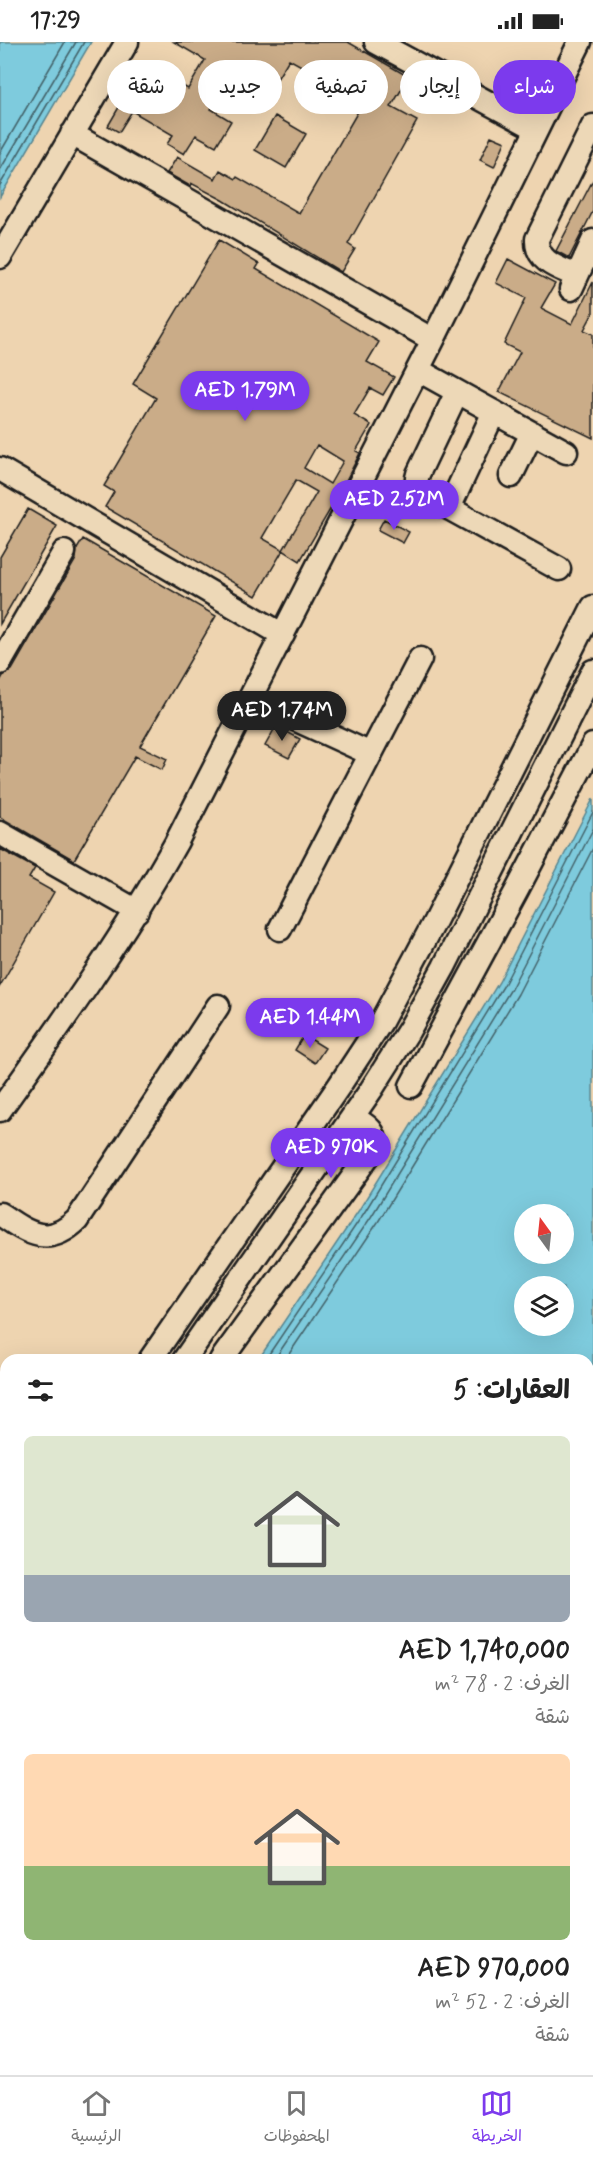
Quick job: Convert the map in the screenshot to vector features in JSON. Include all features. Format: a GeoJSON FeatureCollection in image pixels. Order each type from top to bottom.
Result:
{"type":"FeatureCollection","features":[{"type":"Feature","properties":{"kind":"street"},"geometry":{"type":"LineString","coordinates":[[0,257],[127,42]]}},
{"type":"Feature","properties":{"kind":"street"},"geometry":{"type":"LineString","coordinates":[[376,42],[537,129]]}},
{"type":"Feature","properties":{"kind":"street"},"geometry":{"type":"LineString","coordinates":[[0,1110],[99,970],[137,911],[181,834],[418,370],[580,42]]}},
{"type":"Feature","properties":{"kind":"street"},"geometry":{"type":"LineString","coordinates":[[593,126],[537,238],[538,250],[544,259],[573,283],[593,241]]}},
{"type":"Feature","properties":{"kind":"street"},"geometry":{"type":"LineString","coordinates":[[72,134],[433,340]]}},
{"type":"Feature","properties":{"kind":"street"},"geometry":{"type":"LineString","coordinates":[[418,370],[566,452]]}},
{"type":"Feature","properties":{"kind":"street"},"geometry":{"type":"LineString","coordinates":[[458,392],[416,479],[421,493],[559,569]]}},
{"type":"Feature","properties":{"kind":"street"},"geometry":{"type":"LineString","coordinates":[[449,508],[494,412]]}},
{"type":"Feature","properties":{"kind":"street"},"geometry":{"type":"LineString","coordinates":[[511,476],[532,433]]}},
{"type":"Feature","properties":{"kind":"street"},"geometry":{"type":"LineString","coordinates":[[0,469],[283,635]]}},
{"type":"Feature","properties":{"kind":"street"},"geometry":{"type":"LineString","coordinates":[[0,663],[64,552]]}},
{"type":"Feature","properties":{"kind":"street"},"geometry":{"type":"LineString","coordinates":[[154,1354],[381,1022],[593,607]]}},
{"type":"Feature","properties":{"kind":"street"},"geometry":{"type":"LineString","coordinates":[[280,928],[420,659]]}},
{"type":"Feature","properties":{"kind":"street"},"geometry":{"type":"LineString","coordinates":[[188,1354],[391,1060],[427,999],[539,778],[586,703],[593,670]]}},
{"type":"Feature","properties":{"kind":"street"},"geometry":{"type":"LineString","coordinates":[[250,699],[371,754]]}},
{"type":"Feature","properties":{"kind":"street"},"geometry":{"type":"LineString","coordinates":[[411,1086],[593,745]]}},
{"type":"Feature","properties":{"kind":"street"},"geometry":{"type":"LineString","coordinates":[[539,778],[568,792]]}},
{"type":"Feature","properties":{"kind":"street"},"geometry":{"type":"LineString","coordinates":[[0,833],[137,911]]}},
{"type":"Feature","properties":{"kind":"street"},"geometry":{"type":"LineString","coordinates":[[0,1214],[34,1235],[53,1235],[70,1227],[77,1220],[218,1006]]}},
{"type":"Feature","properties":{"kind":"street"},"geometry":{"type":"LineString","coordinates":[[225,1354],[374,1148],[373,1132],[353,1117]]}},
{"type":"Feature","properties":{"kind":"street"},"geometry":{"type":"LineString","coordinates":[[306,1186],[332,1204]]}},
{"type":"Feature","properties":{"kind":"water"},"geometry":{"type":"Polygon","coordinates":[[[0,42],[91,42],[0,197],[0,42]]]}},
{"type":"Feature","properties":{"kind":"water"},"geometry":{"type":"Polygon","coordinates":[[[593,799],[593,1354],[262,1354],[359,1210],[499,982],[593,799]]]}},
{"type":"Feature","properties":{"kind":"building"},"geometry":{"type":"Polygon","coordinates":[[[174,42],[348,42],[379,60],[294,62],[289,59],[282,71],[282,60],[205,60],[174,42]]]}},
{"type":"Feature","properties":{"kind":"building"},"geometry":{"type":"Polygon","coordinates":[[[388,65],[400,72],[400,92],[391,107],[400,114],[417,121],[348,244],[355,249],[341,272],[223,200],[167,173],[177,157],[215,179],[220,170],[236,179],[237,177],[299,213],[356,114],[388,114],[388,65]]]}},
{"type":"Feature","properties":{"kind":"building"},"geometry":{"type":"Polygon","coordinates":[[[198,72],[198,114],[219,114],[231,121],[216,146],[196,135],[184,154],[167,144],[173,135],[137,114],[186,114],[186,88],[188,89],[198,72]]]}},
{"type":"Feature","properties":{"kind":"building"},"geometry":{"type":"Polygon","coordinates":[[[115,114],[130,114],[119,132],[108,126],[115,114]]]}},
{"type":"Feature","properties":{"kind":"building"},"geometry":{"type":"Polygon","coordinates":[[[275,116],[306,134],[286,168],[255,150],[275,116]]]}},
{"type":"Feature","properties":{"kind":"building"},"geometry":{"type":"Polygon","coordinates":[[[491,136],[505,142],[494,167],[480,160],[491,136]]]}},
{"type":"Feature","properties":{"kind":"building"},"geometry":{"type":"Polygon","coordinates":[[[593,180],[593,211],[569,258],[556,251],[593,180]]]}},
{"type":"Feature","properties":{"kind":"building"},"geometry":{"type":"Polygon","coordinates":[[[219,240],[259,264],[256,269],[379,342],[367,362],[394,377],[383,395],[370,388],[354,415],[371,425],[356,451],[360,453],[338,496],[300,561],[283,550],[256,596],[105,507],[114,492],[104,486],[156,398],[133,384],[219,240]],[[317,445],[304,468],[330,484],[343,461],[317,445]],[[296,480],[262,538],[283,550],[317,492],[296,480]]]}},
{"type":"Feature","properties":{"kind":"building"},"geometry":{"type":"Polygon","coordinates":[[[508,259],[555,284],[541,308],[572,324],[593,282],[593,313],[584,330],[593,334],[593,438],[499,392],[520,352],[504,344],[526,298],[496,283],[508,259]]]}},
{"type":"Feature","properties":{"kind":"building"},"geometry":{"type":"Polygon","coordinates":[[[28,509],[57,526],[0,624],[0,557],[28,509]]]}},
{"type":"Feature","properties":{"kind":"building"},"geometry":{"type":"Polygon","coordinates":[[[384,519],[409,532],[403,543],[378,530],[384,519]]]}},
{"type":"Feature","properties":{"kind":"building"},"geometry":{"type":"Polygon","coordinates":[[[83,539],[216,616],[140,746],[167,759],[162,770],[135,756],[74,860],[0,817],[0,681],[12,670],[76,559],[77,549],[83,539]]]}},
{"type":"Feature","properties":{"kind":"building"},"geometry":{"type":"Polygon","coordinates":[[[276,726],[300,739],[289,758],[265,746],[276,726]]]}},
{"type":"Feature","properties":{"kind":"building"},"geometry":{"type":"Polygon","coordinates":[[[0,849],[35,868],[29,878],[54,892],[0,986],[0,849]]]}},
{"type":"Feature","properties":{"kind":"building"},"geometry":{"type":"Polygon","coordinates":[[[304,1035],[325,1048],[315,1063],[295,1050],[304,1035]]]}}]}
